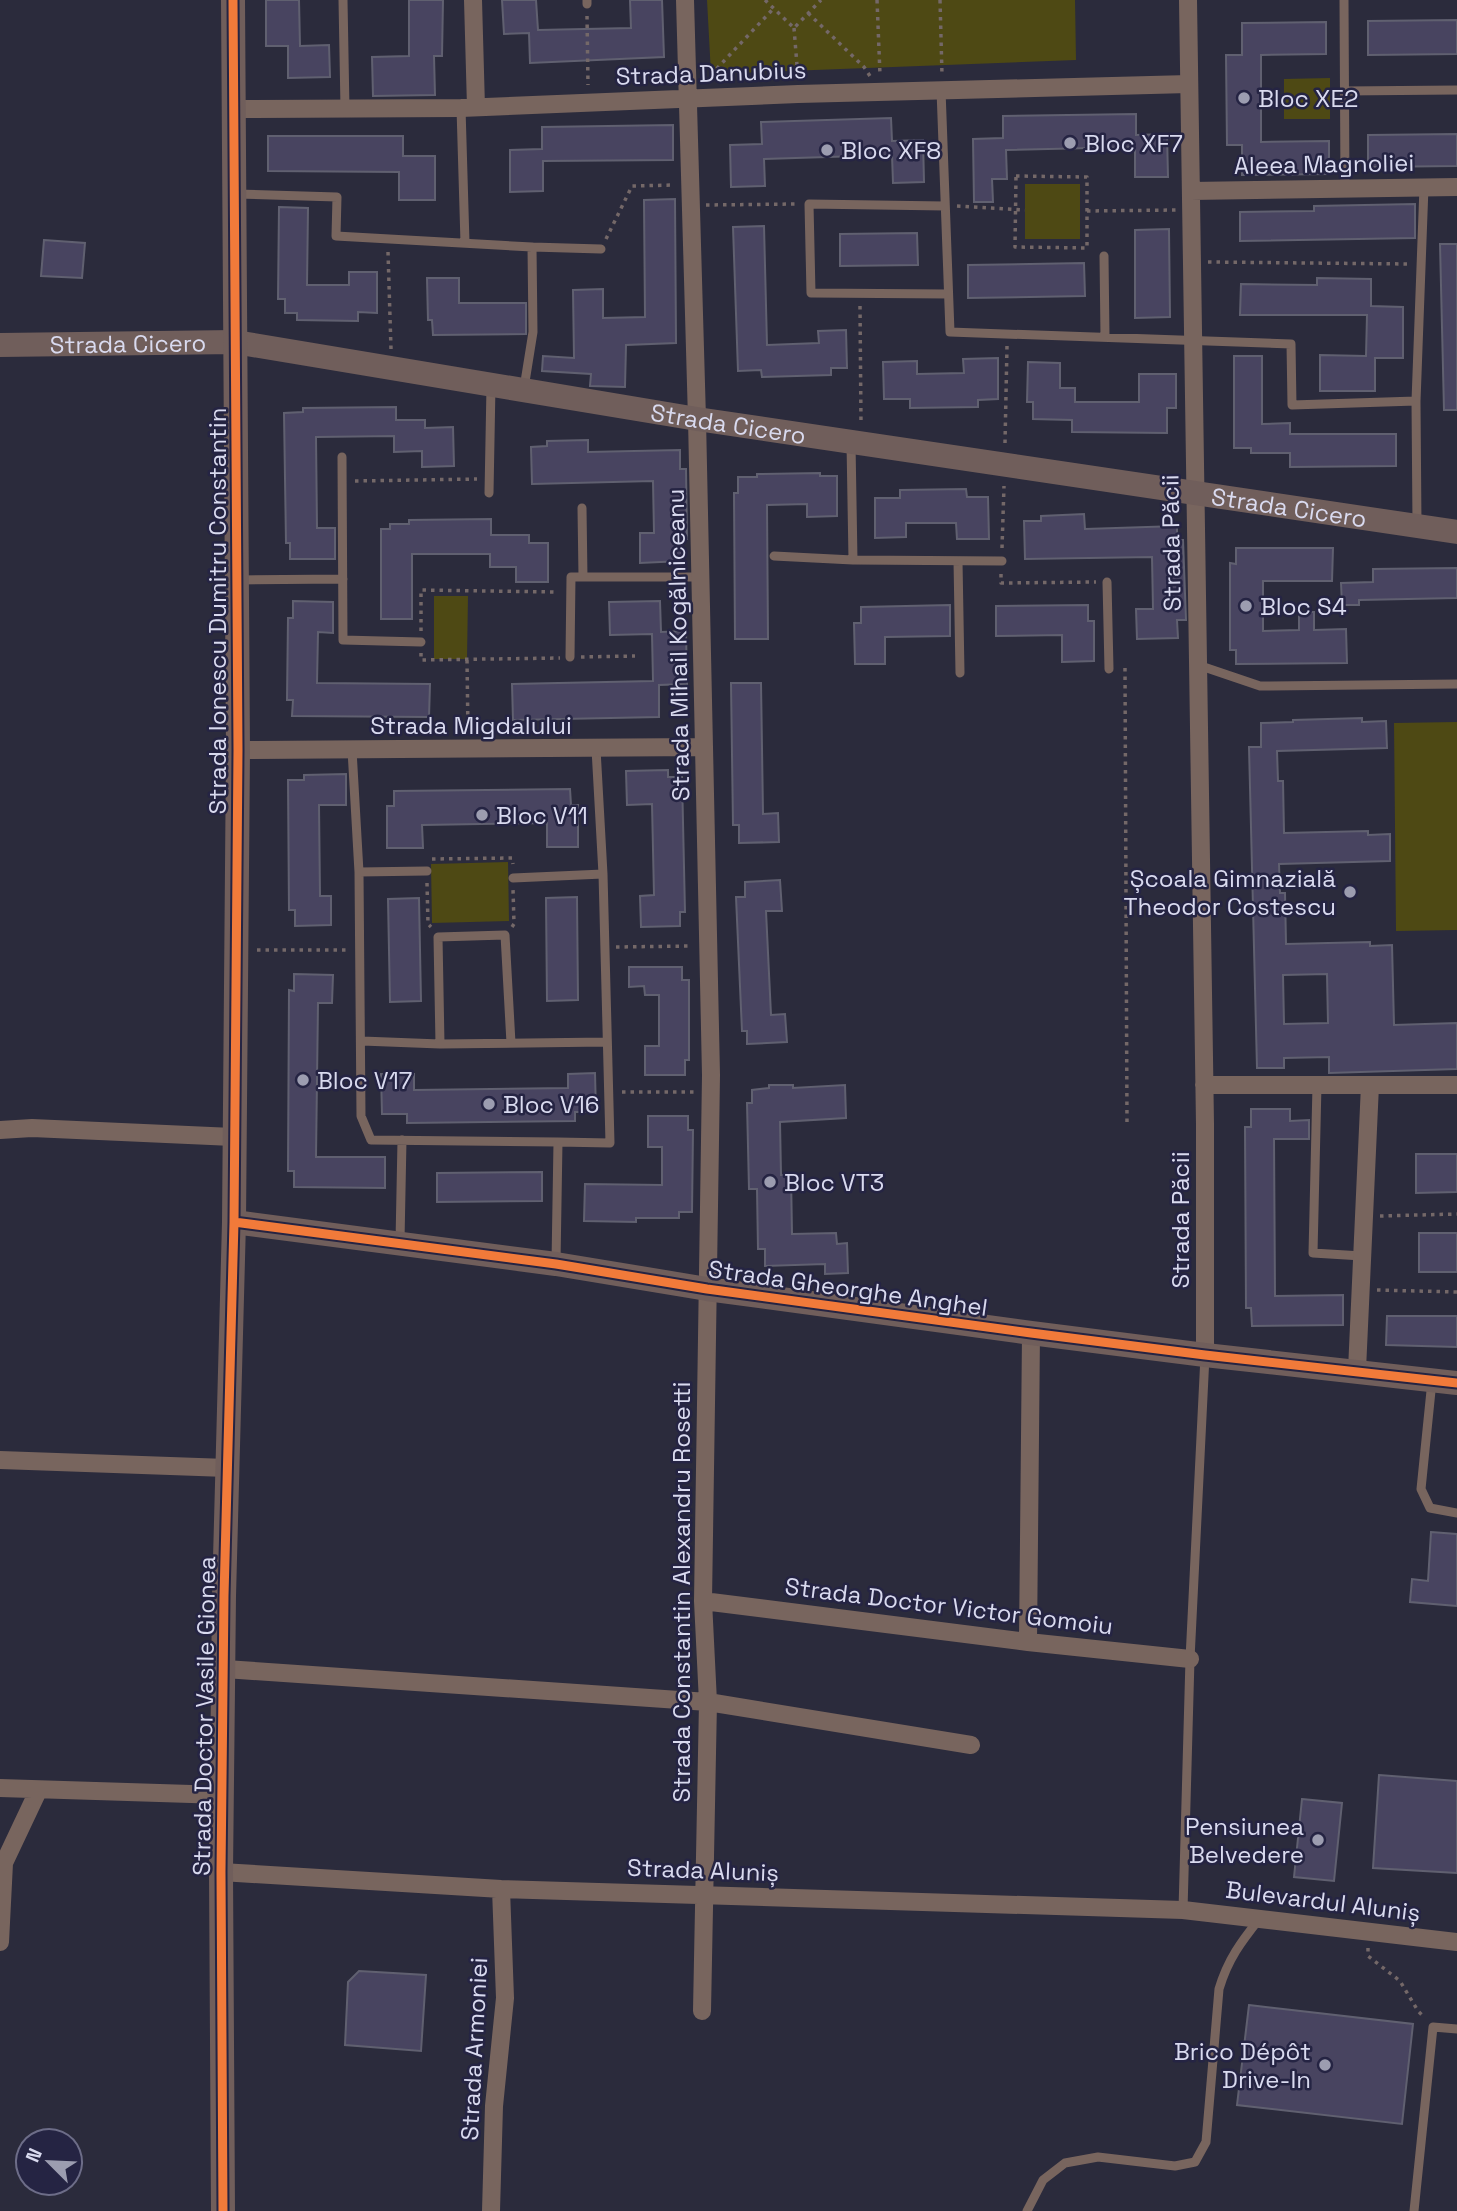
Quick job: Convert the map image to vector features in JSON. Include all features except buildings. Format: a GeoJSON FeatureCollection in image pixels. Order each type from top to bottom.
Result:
{"type":"FeatureCollection","features":[{"type":"Feature","properties":{"kind":"street","name":"Strada Ionescu Dumitru Constantin"},"geometry":{"type":"LineString","coordinates":[[233,0],[237,580],[234,1222]]}},
{"type":"Feature","properties":{"kind":"street"},"geometry":{"type":"LineString","coordinates":[[469,108],[473,0]]}},
{"type":"Feature","properties":{"kind":"street","name":"Strada Mihail Kogălniceanu"},"geometry":{"type":"LineString","coordinates":[[685,0],[698,419],[711,1093],[707,1289]]}},
{"type":"Feature","properties":{"kind":"street","name":"Strada Păcii"},"geometry":{"type":"LineString","coordinates":[[1188,0],[1204,1085],[1205,1355]]}},
{"type":"Feature","properties":{"kind":"street","name":"Strada Danubius"},"geometry":{"type":"LineString","coordinates":[[234,109],[469,108],[798,94],[1189,84]]}},
{"type":"Feature","properties":{"kind":"street","name":"Aleea Magnoliei"},"geometry":{"type":"LineString","coordinates":[[1191,191],[1457,187]]}},
{"type":"Feature","properties":{"kind":"street","name":"Strada Cicero"},"geometry":{"type":"LineString","coordinates":[[0,345],[235,342],[698,419],[1457,532]]}},
{"type":"Feature","properties":{"kind":"street","name":"Strada Migdalului"},"geometry":{"type":"LineString","coordinates":[[237,750],[704,747]]}},
{"type":"Feature","properties":{"kind":"street"},"geometry":{"type":"LineString","coordinates":[[1204,1085],[1457,1085]]}},
{"type":"Feature","properties":{"kind":"street"},"geometry":{"type":"LineString","coordinates":[[1357,1370],[1370,1085]]}},
{"type":"Feature","properties":{"kind":"street"},"geometry":{"type":"LineString","coordinates":[[0,1130],[32,1128],[233,1137]]}},
{"type":"Feature","properties":{"kind":"street","name":"Strada Gheorghe Anghel"},"geometry":{"type":"LineString","coordinates":[[234,1222],[556,1264],[707,1289],[1031,1333],[1457,1383]]}},
{"type":"Feature","properties":{"kind":"street","name":"Strada Doctor Vasile Gionea"},"geometry":{"type":"LineString","coordinates":[[223,2211],[223,1596],[234,1222]]}},
{"type":"Feature","properties":{"kind":"street","name":"Strada Constantin Alexandru Rosetti"},"geometry":{"type":"LineString","coordinates":[[702,2011],[708,1702],[703,1601],[707,1289]]}},
{"type":"Feature","properties":{"kind":"street"},"geometry":{"type":"LineString","coordinates":[[1028,1642],[1031,1333]]}},
{"type":"Feature","properties":{"kind":"street"},"geometry":{"type":"LineString","coordinates":[[0,1460],[227,1468]]}},
{"type":"Feature","properties":{"kind":"street","name":"Strada Doctor Victor Gomoiu"},"geometry":{"type":"LineString","coordinates":[[703,1601],[1028,1642],[1190,1659]]}},
{"type":"Feature","properties":{"kind":"street"},"geometry":{"type":"LineString","coordinates":[[225,1669],[708,1702],[971,1745]]}},
{"type":"Feature","properties":{"kind":"street"},"geometry":{"type":"LineString","coordinates":[[0,1788],[223,1795]]}},
{"type":"Feature","properties":{"kind":"street"},"geometry":{"type":"LineString","coordinates":[[0,1942],[4,1863],[38,1791]]}},
{"type":"Feature","properties":{"kind":"street","name":"Strada Aluniș"},"geometry":{"type":"LineString","coordinates":[[221,1872],[501,1889],[1184,1910]]}},
{"type":"Feature","properties":{"kind":"street","name":"Strada Armoniei"},"geometry":{"type":"LineString","coordinates":[[491,2211],[494,2106],[505,1998],[501,1889]]}},
{"type":"Feature","properties":{"kind":"street","name":"Bulevardul Aluniș"},"geometry":{"type":"LineString","coordinates":[[1184,1910],[1457,1941]]}},
{"type":"Feature","properties":{"kind":"lane"},"geometry":{"type":"LineString","coordinates":[[343,0],[345,109]]}},
{"type":"Feature","properties":{"kind":"lane"},"geometry":{"type":"LineString","coordinates":[[1344,0],[1345,188]]}},
{"type":"Feature","properties":{"kind":"lane"},"geometry":{"type":"LineString","coordinates":[[941,90],[950,332],[1291,344],[1292,405],[1416,401]]}},
{"type":"Feature","properties":{"kind":"lane"},"geometry":{"type":"LineString","coordinates":[[1344,91],[1457,90]]}},
{"type":"Feature","properties":{"kind":"lane"},"geometry":{"type":"LineString","coordinates":[[465,243],[469,108]]}},
{"type":"Feature","properties":{"kind":"lane"},"geometry":{"type":"LineString","coordinates":[[1417,526],[1416,401],[1424,187]]}},
{"type":"Feature","properties":{"kind":"lane"},"geometry":{"type":"LineString","coordinates":[[234,194],[337,197],[336,236],[601,249]]}},
{"type":"Feature","properties":{"kind":"lane"},"geometry":{"type":"LineString","coordinates":[[945,206],[809,204],[811,293],[948,294]]}},
{"type":"Feature","properties":{"kind":"lane"},"geometry":{"type":"LineString","coordinates":[[523,390],[533,332],[532,247]]}},
{"type":"Feature","properties":{"kind":"lane"},"geometry":{"type":"LineString","coordinates":[[1104,256],[1105,337]]}},
{"type":"Feature","properties":{"kind":"lane"},"geometry":{"type":"LineString","coordinates":[[489,493],[491,385]]}},
{"type":"Feature","properties":{"kind":"lane"},"geometry":{"type":"LineString","coordinates":[[853,560],[856,442]]}},
{"type":"Feature","properties":{"kind":"lane"},"geometry":{"type":"LineString","coordinates":[[342,457],[343,640],[421,642]]}},
{"type":"Feature","properties":{"kind":"lane"},"geometry":{"type":"LineString","coordinates":[[582,508],[583,577]]}},
{"type":"Feature","properties":{"kind":"lane"},"geometry":{"type":"LineString","coordinates":[[774,556],[853,560],[1002,561]]}},
{"type":"Feature","properties":{"kind":"lane"},"geometry":{"type":"LineString","coordinates":[[958,561],[960,673]]}},
{"type":"Feature","properties":{"kind":"lane"},"geometry":{"type":"LineString","coordinates":[[570,657],[571,577],[701,578]]}},
{"type":"Feature","properties":{"kind":"lane"},"geometry":{"type":"LineString","coordinates":[[237,580],[343,579]]}},
{"type":"Feature","properties":{"kind":"lane"},"geometry":{"type":"LineString","coordinates":[[1107,582],[1110,669]]}},
{"type":"Feature","properties":{"kind":"lane"},"geometry":{"type":"LineString","coordinates":[[1198,665],[1259,686],[1457,684]]}},
{"type":"Feature","properties":{"kind":"lane"},"geometry":{"type":"LineString","coordinates":[[352,750],[359,872],[361,1116],[372,1140],[610,1143],[603,874],[596,749]]}},
{"type":"Feature","properties":{"kind":"lane"},"geometry":{"type":"LineString","coordinates":[[359,872],[427,871]]}},
{"type":"Feature","properties":{"kind":"lane"},"geometry":{"type":"LineString","coordinates":[[513,878],[603,874]]}},
{"type":"Feature","properties":{"kind":"lane"},"geometry":{"type":"LineString","coordinates":[[440,1044],[439,937],[505,935],[511,1043]]}},
{"type":"Feature","properties":{"kind":"lane"},"geometry":{"type":"LineString","coordinates":[[362,1041],[440,1044],[606,1042]]}},
{"type":"Feature","properties":{"kind":"lane"},"geometry":{"type":"LineString","coordinates":[[1317,1085],[1312,1253],[1362,1255]]}},
{"type":"Feature","properties":{"kind":"lane"},"geometry":{"type":"LineString","coordinates":[[400,1243],[402,1140]]}},
{"type":"Feature","properties":{"kind":"lane"},"geometry":{"type":"LineString","coordinates":[[556,1264],[558,1142]]}},
{"type":"Feature","properties":{"kind":"lane"},"geometry":{"type":"LineString","coordinates":[[1184,1910],[1190,1659],[1205,1355]]}},
{"type":"Feature","properties":{"kind":"lane"},"geometry":{"type":"LineString","coordinates":[[1432,1380],[1421,1489],[1430,1508],[1457,1513]]}},
{"type":"Feature","properties":{"kind":"lane"},"geometry":{"type":"LineString","coordinates":[[1027,2211],[1043,2180],[1065,2163],[1098,2157],[1175,2166],[1195,2162],[1206,2142],[1219,1989],[1226,1967],[1260,1918]]}},
{"type":"Feature","properties":{"kind":"lane"},"geometry":{"type":"LineString","coordinates":[[1414,2211],[1433,2027],[1457,2029]]}},
{"type":"Feature","properties":{"kind":"path"},"geometry":{"type":"LineString","coordinates":[[765,0],[794,28],[798,94]]}},
{"type":"Feature","properties":{"kind":"path"},"geometry":{"type":"LineString","coordinates":[[794,28],[821,0]]}},
{"type":"Feature","properties":{"kind":"path"},"geometry":{"type":"LineString","coordinates":[[877,0],[881,92]]}},
{"type":"Feature","properties":{"kind":"path"},"geometry":{"type":"LineString","coordinates":[[940,0],[941,90]]}},
{"type":"Feature","properties":{"kind":"path"},"geometry":{"type":"LineString","coordinates":[[587,2],[589,102]]}},
{"type":"Feature","properties":{"kind":"path"},"geometry":{"type":"LineString","coordinates":[[689,98],[774,8]]}},
{"type":"Feature","properties":{"kind":"path"},"geometry":{"type":"LineString","coordinates":[[808,13],[864,67],[881,92]]}},
{"type":"Feature","properties":{"kind":"path"},"geometry":{"type":"LineString","coordinates":[[1016,176],[1087,177],[1087,248],[1015,247],[1015,209],[1016,176]]}},
{"type":"Feature","properties":{"kind":"path"},"geometry":{"type":"LineString","coordinates":[[601,249],[632,186],[690,184]]}},
{"type":"Feature","properties":{"kind":"path"},"geometry":{"type":"LineString","coordinates":[[691,205],[809,204]]}},
{"type":"Feature","properties":{"kind":"path"},"geometry":{"type":"LineString","coordinates":[[945,206],[1025,210]]}},
{"type":"Feature","properties":{"kind":"path"},"geometry":{"type":"LineString","coordinates":[[1087,211],[1191,210]]}},
{"type":"Feature","properties":{"kind":"path"},"geometry":{"type":"LineString","coordinates":[[388,239],[392,368]]}},
{"type":"Feature","properties":{"kind":"path"},"geometry":{"type":"LineString","coordinates":[[1192,262],[1421,264]]}},
{"type":"Feature","properties":{"kind":"path"},"geometry":{"type":"LineString","coordinates":[[856,442],[859,293]]}},
{"type":"Feature","properties":{"kind":"path"},"geometry":{"type":"LineString","coordinates":[[342,481],[489,478]]}},
{"type":"Feature","properties":{"kind":"path"},"geometry":{"type":"LineString","coordinates":[[1002,561],[1001,583],[1107,582]]}},
{"type":"Feature","properties":{"kind":"path"},"geometry":{"type":"LineString","coordinates":[[571,592],[421,590],[421,660],[635,656]]}},
{"type":"Feature","properties":{"kind":"path"},"geometry":{"type":"LineString","coordinates":[[467,660],[468,749]]}},
{"type":"Feature","properties":{"kind":"path"},"geometry":{"type":"LineString","coordinates":[[1125,668],[1127,1124]]}},
{"type":"Feature","properties":{"kind":"path"},"geometry":{"type":"LineString","coordinates":[[439,937],[428,924],[427,859],[512,858],[514,924],[505,935]]}},
{"type":"Feature","properties":{"kind":"path"},"geometry":{"type":"LineString","coordinates":[[604,948],[708,946]]}},
{"type":"Feature","properties":{"kind":"path"},"geometry":{"type":"LineString","coordinates":[[235,950],[360,950]]}},
{"type":"Feature","properties":{"kind":"path"},"geometry":{"type":"LineString","coordinates":[[608,1092],[711,1093]]}},
{"type":"Feature","properties":{"kind":"path"},"geometry":{"type":"LineString","coordinates":[[1364,1216],[1457,1214]]}},
{"type":"Feature","properties":{"kind":"path"},"geometry":{"type":"LineString","coordinates":[[1361,1290],[1457,1292]]}},
{"type":"Feature","properties":{"kind":"path"},"geometry":{"type":"LineString","coordinates":[[1369,1931],[1367,1956],[1400,1981],[1418,2011],[1433,2027]]}},
{"type":"Feature","properties":{"kind":"shaded area"},"geometry":{"type":"Polygon","coordinates":[[[707,0],[1075,0],[1076,60],[711,74],[707,0]]]}},
{"type":"Feature","properties":{"kind":"shaded area"},"geometry":{"type":"Polygon","coordinates":[[[1330,78],[1330,119],[1284,119],[1284,79],[1330,78]]]}},
{"type":"Feature","properties":{"kind":"shaded area"},"geometry":{"type":"Polygon","coordinates":[[[1025,184],[1080,184],[1080,239],[1025,239],[1025,184]]]}},
{"type":"Feature","properties":{"kind":"shaded area"},"geometry":{"type":"Polygon","coordinates":[[[434,596],[468,596],[467,659],[434,659],[434,596]]]}},
{"type":"Feature","properties":{"kind":"shaded area"},"geometry":{"type":"Polygon","coordinates":[[[1457,722],[1457,930],[1396,931],[1394,723],[1457,722]]]}},
{"type":"Feature","properties":{"kind":"shaded area"},"geometry":{"type":"Polygon","coordinates":[[[508,862],[509,921],[432,923],[431,864],[508,862]]]}},
{"type":"Feature","properties":{"kind":"cycle path"},"geometry":{"type":"LineString","coordinates":[[223,2211],[221,1872],[224,1596],[234,1222],[238,750],[233,0]]}},
{"type":"Feature","properties":{"kind":"cycle path"},"geometry":{"type":"LineString","coordinates":[[234,1222],[556,1264],[707,1289],[1031,1333],[1457,1383]]}},
{"type":"Feature","properties":{"kind":"place","name":"Bloc XE2"},"geometry":{"type":"Point","coordinates":[1244,98]}},
{"type":"Feature","properties":{"kind":"place","name":"Bloc XF7"},"geometry":{"type":"Point","coordinates":[1070,143]}},
{"type":"Feature","properties":{"kind":"place","name":"Bloc XF8"},"geometry":{"type":"Point","coordinates":[827,150]}},
{"type":"Feature","properties":{"kind":"place","name":"Bloc S4"},"geometry":{"type":"Point","coordinates":[1246,606]}},
{"type":"Feature","properties":{"kind":"place","name":"Bloc V11"},"geometry":{"type":"Point","coordinates":[482,815]}},
{"type":"Feature","properties":{"kind":"place","name":"Școala Gimnazială Theodor Costescu"},"geometry":{"type":"Point","coordinates":[1350,892]}},
{"type":"Feature","properties":{"kind":"place","name":"Bloc V17"},"geometry":{"type":"Point","coordinates":[303,1080]}},
{"type":"Feature","properties":{"kind":"place","name":"Bloc V16"},"geometry":{"type":"Point","coordinates":[489,1104]}},
{"type":"Feature","properties":{"kind":"place","name":"Bloc VT3"},"geometry":{"type":"Point","coordinates":[770,1182]}},
{"type":"Feature","properties":{"kind":"place","name":"Pensiunea Belvedere"},"geometry":{"type":"Point","coordinates":[1318,1840]}},
{"type":"Feature","properties":{"kind":"place","name":"Brico Dépôt Drive-In"},"geometry":{"type":"Point","coordinates":[1325,2065]}}]}
